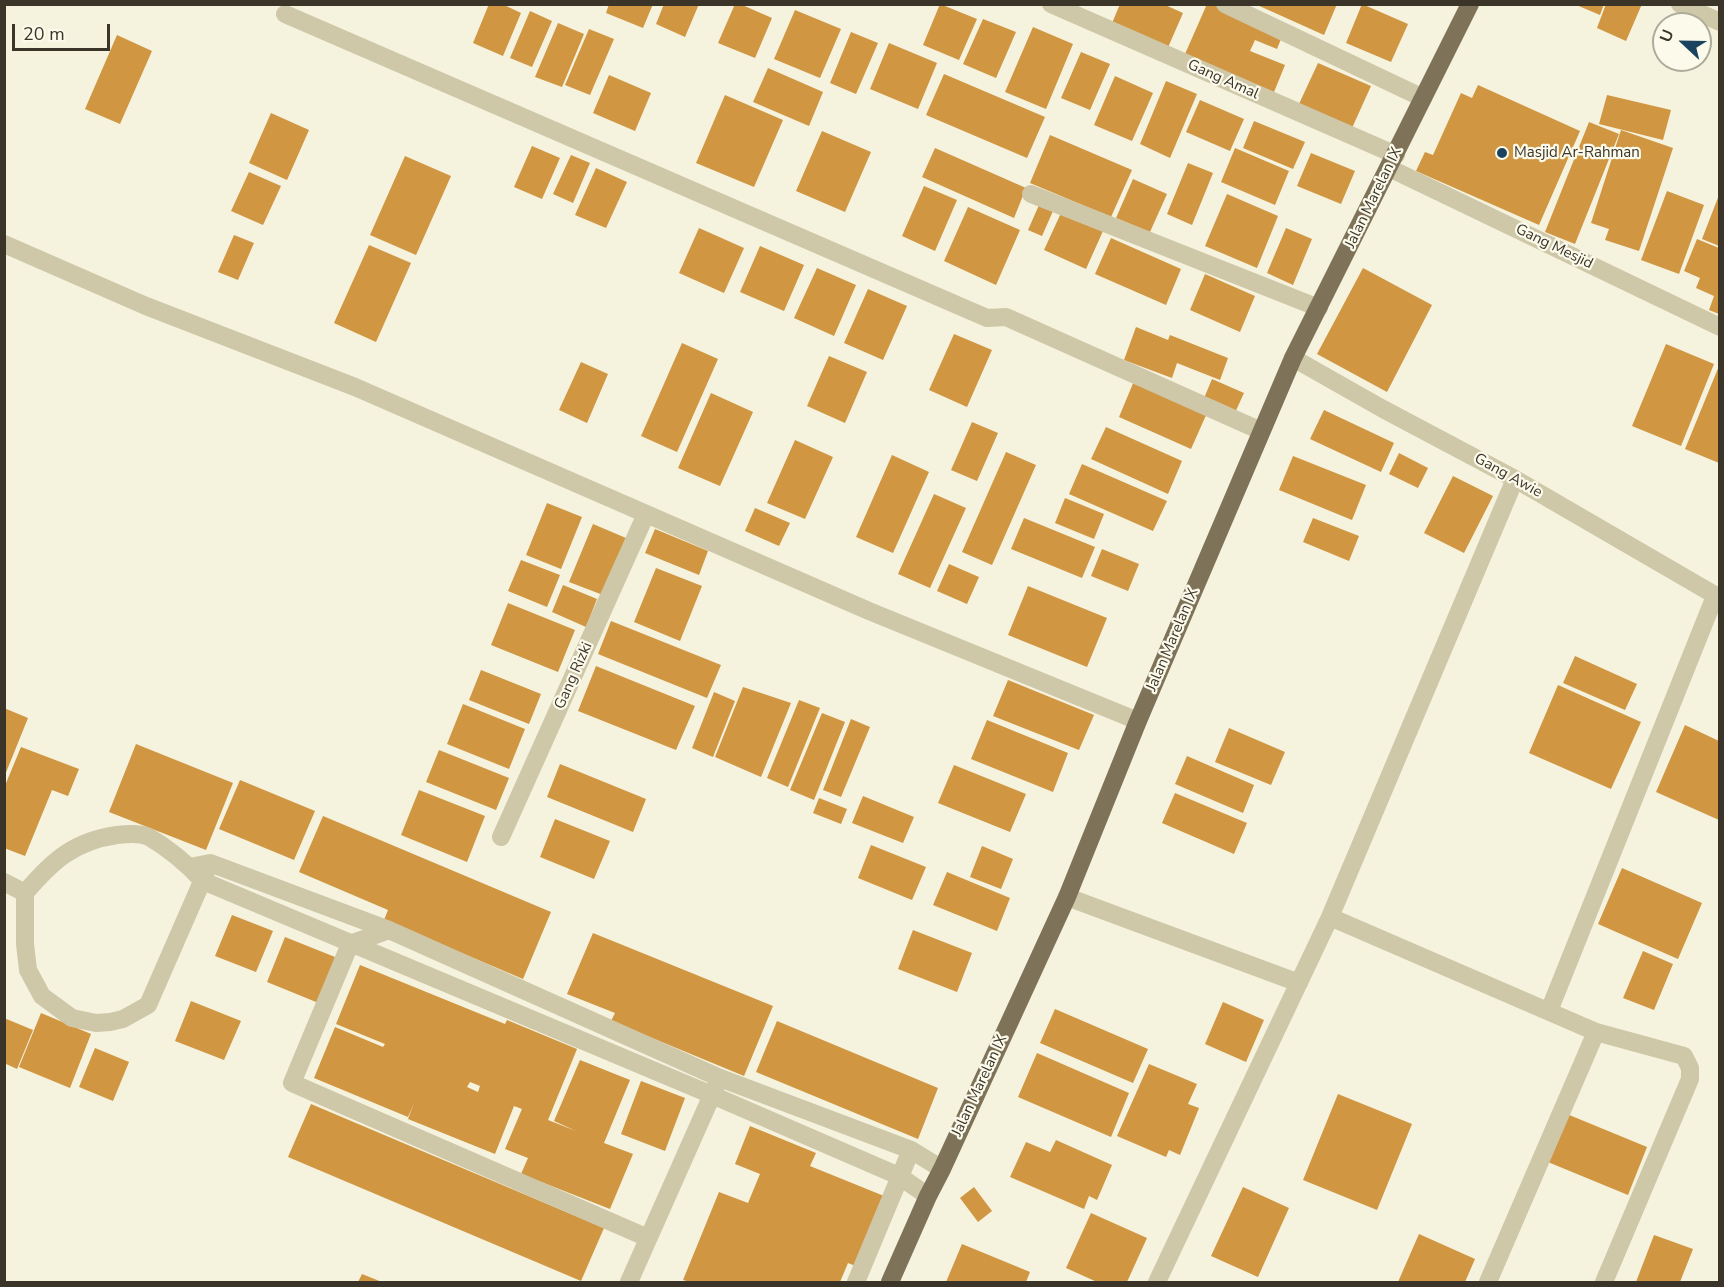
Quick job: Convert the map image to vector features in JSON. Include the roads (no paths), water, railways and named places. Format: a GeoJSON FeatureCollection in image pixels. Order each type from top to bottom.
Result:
{"type":"FeatureCollection","features":[{"type":"Feature","properties":{"kind":"main road","name":"Jalan Marelan IX"},"geometry":{"type":"LineString","coordinates":[[890,1282],[1067,897],[1138,722],[1293,358],[1470,4]]}},
{"type":"Feature","properties":{"kind":"street","name":"Gang Amal"},"geometry":{"type":"LineString","coordinates":[[1051,4],[1392,161]]}},
{"type":"Feature","properties":{"kind":"street"},"geometry":{"type":"LineString","coordinates":[[1225,4],[1422,98]]}},
{"type":"Feature","properties":{"kind":"street"},"geometry":{"type":"LineString","coordinates":[[1680,4],[1719,22]]}},
{"type":"Feature","properties":{"kind":"street"},"geometry":{"type":"LineString","coordinates":[[285,14],[987,318],[1006,317],[1261,431]]}},
{"type":"Feature","properties":{"kind":"street","name":"Gang Mesjid"},"geometry":{"type":"LineString","coordinates":[[1392,161],[1719,327]]}},
{"type":"Feature","properties":{"kind":"street"},"geometry":{"type":"LineString","coordinates":[[1031,194],[1318,308]]}},
{"type":"Feature","properties":{"kind":"street"},"geometry":{"type":"LineString","coordinates":[[4,244],[146,306],[355,387],[880,616],[1138,722]]}},
{"type":"Feature","properties":{"kind":"street","name":"Gang Awie"},"geometry":{"type":"LineString","coordinates":[[1293,358],[1515,480],[1717,597]]}},
{"type":"Feature","properties":{"kind":"street"},"geometry":{"type":"LineString","coordinates":[[1157,1282],[1330,917],[1515,480]]}},
{"type":"Feature","properties":{"kind":"street","name":"Gang Rizki"},"geometry":{"type":"LineString","coordinates":[[501,837],[646,514]]}},
{"type":"Feature","properties":{"kind":"street"},"geometry":{"type":"LineString","coordinates":[[1549,1011],[1717,597]]}},
{"type":"Feature","properties":{"kind":"street"},"geometry":{"type":"LineString","coordinates":[[210,863],[203,881],[148,1005],[123,1018],[103,1022],[72,1018],[42,996],[28,970],[25,944],[25,892],[46,867],[78,845],[102,837],[124,834],[147,836],[190,867],[203,881],[350,944],[716,1087],[911,1150],[942,1169]]}},
{"type":"Feature","properties":{"kind":"street"},"geometry":{"type":"LineString","coordinates":[[190,867],[210,863],[389,930],[898,1176],[928,1196]]}},
{"type":"Feature","properties":{"kind":"street"},"geometry":{"type":"LineString","coordinates":[[4,882],[25,892]]}},
{"type":"Feature","properties":{"kind":"street"},"geometry":{"type":"LineString","coordinates":[[1067,897],[1299,983]]}},
{"type":"Feature","properties":{"kind":"street"},"geometry":{"type":"LineString","coordinates":[[1330,917],[1596,1032],[1684,1056],[1690,1068],[1690,1079],[1604,1282]]}},
{"type":"Feature","properties":{"kind":"street"},"geometry":{"type":"LineString","coordinates":[[389,930],[350,944],[292,1083],[648,1238]]}},
{"type":"Feature","properties":{"kind":"street"},"geometry":{"type":"LineString","coordinates":[[1488,1282],[1596,1032]]}},
{"type":"Feature","properties":{"kind":"street"},"geometry":{"type":"LineString","coordinates":[[629,1282],[716,1087]]}},
{"type":"Feature","properties":{"kind":"street"},"geometry":{"type":"LineString","coordinates":[[856,1282],[898,1176],[911,1150]]}},
{"type":"Feature","properties":{"kind":"place","name":"Masjid Ar-Rahman"},"geometry":{"type":"Point","coordinates":[1502,153]}}]}
